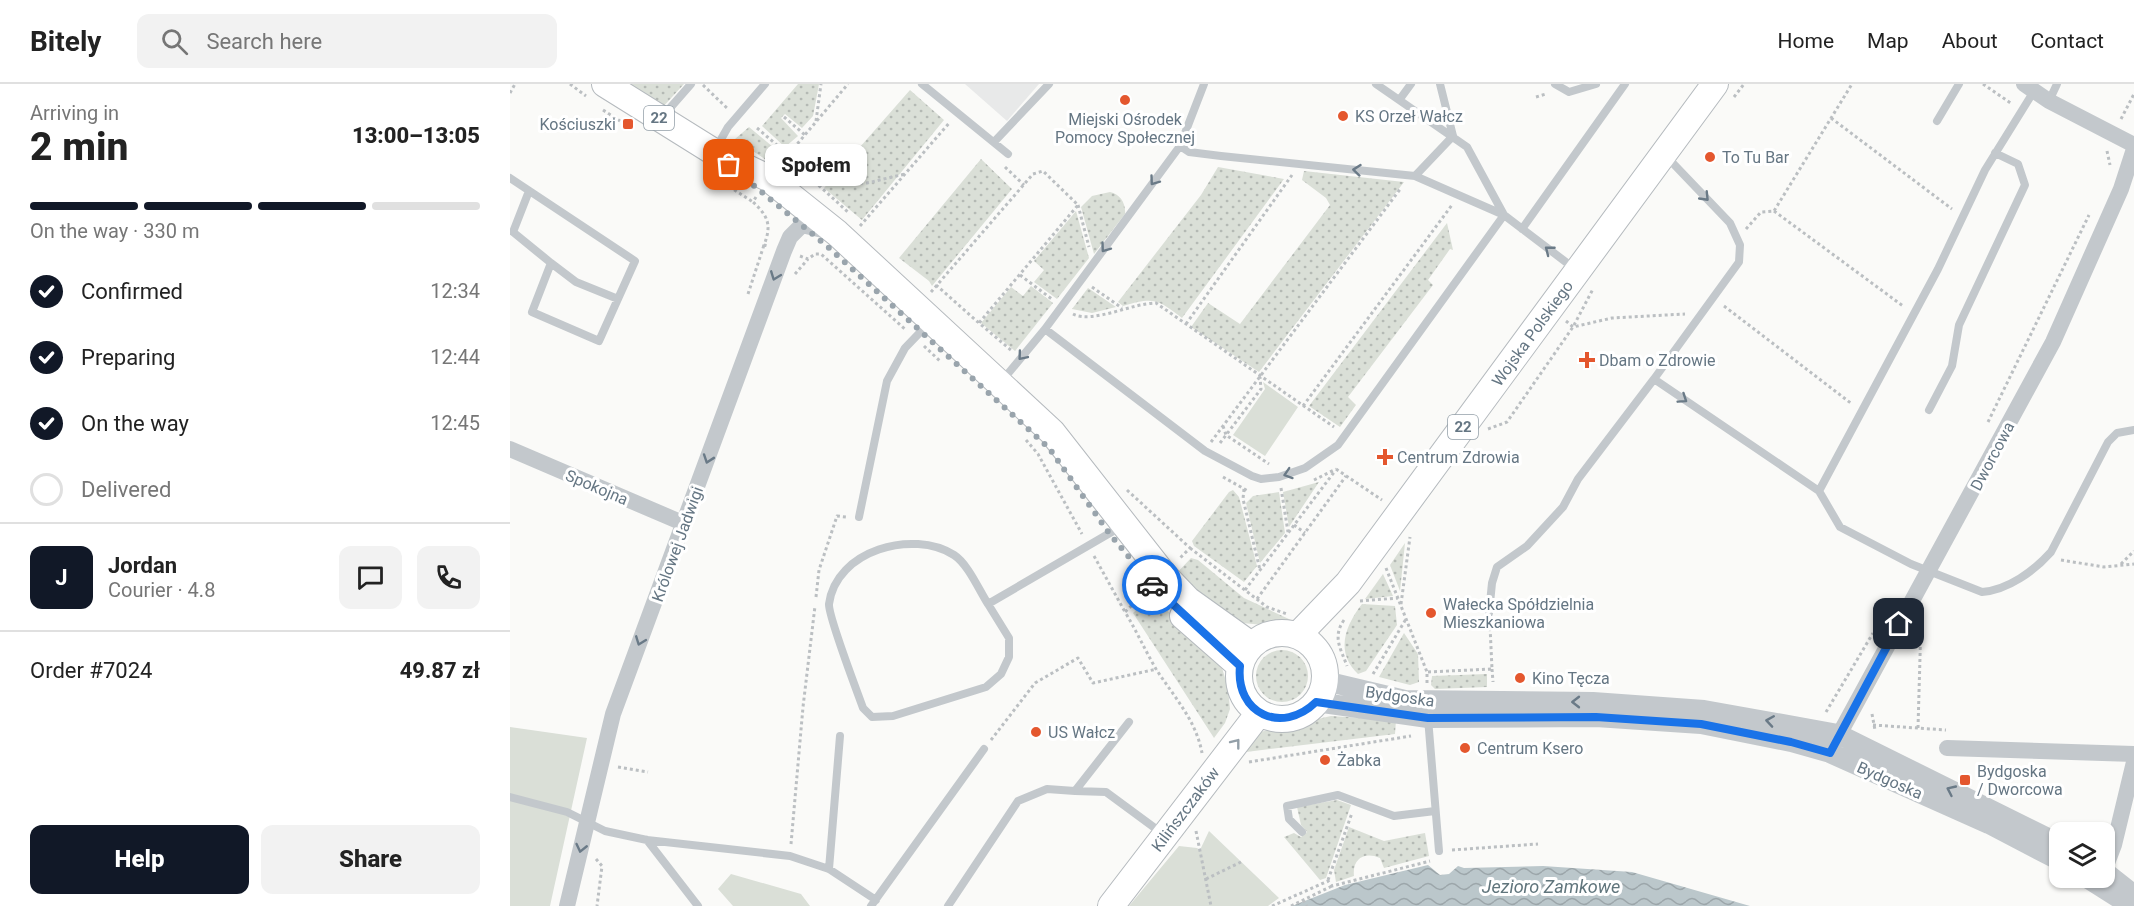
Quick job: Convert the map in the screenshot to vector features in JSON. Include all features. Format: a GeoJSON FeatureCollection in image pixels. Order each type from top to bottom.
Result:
{"type":"FeatureCollection","features":[{"type":"Feature","properties":{"kind":"main road","name":"22"},"geometry":{"type":"LineString","coordinates":[[605,84],[714,152],[768,178],[847,231],[926,326],[1049,448],[1117,528],[1245,656]]}},
{"type":"Feature","properties":{"kind":"main road","name":"Wojska Polskiego"},"geometry":{"type":"LineString","coordinates":[[1300,632],[1356,588],[1551,307],[1586,279],[1664,155],[1713,91]]}},
{"type":"Feature","properties":{"kind":"main road","name":"22"},"geometry":{"type":"LineString","coordinates":[[714,152],[926,326],[1000,383],[1070,451],[1152,586],[1245,656]]}},
{"type":"Feature","properties":{"kind":"main road"},"geometry":{"type":"LineString","coordinates":[[1300,632],[1323,662],[1321,692],[1296,717],[1277,718],[1259,713],[1251,706],[1240,688],[1245,656],[1273,633],[1300,632]]}},
{"type":"Feature","properties":{"kind":"main road","name":"Kilińszczaków"},"geometry":{"type":"LineString","coordinates":[[1111,906],[1259,713]]}},
{"type":"Feature","properties":{"kind":"street"},"geometry":{"type":"LineString","coordinates":[[2029,87],[2049,101],[2134,147]]}},
{"type":"Feature","properties":{"kind":"street","name":"Dworcowa"},"geometry":{"type":"LineString","coordinates":[[1830,753],[1838,734],[2053,342],[2121,189],[2134,147]]}},
{"type":"Feature","properties":{"kind":"street"},"geometry":{"type":"LineString","coordinates":[[802,225],[847,231]]}},
{"type":"Feature","properties":{"kind":"street","name":"Królowej Jadwigi"},"geometry":{"type":"LineString","coordinates":[[567,906],[613,714],[784,251],[790,237],[802,225]]}},
{"type":"Feature","properties":{"kind":"street","name":"Spokojna"},"geometry":{"type":"LineString","coordinates":[[510,449],[685,524]]}},
{"type":"Feature","properties":{"kind":"street","name":"Bydgoska"},"geometry":{"type":"LineString","coordinates":[[1321,692],[1405,700],[1593,702],[1693,710],[1838,734],[2049,839]]}},
{"type":"Feature","properties":{"kind":"street","name":"Bydgoska"},"geometry":{"type":"LineString","coordinates":[[1321,692],[1429,726],[1596,717],[1701,724],[1791,742],[1830,753],[1989,824],[2049,855]]}},
{"type":"Feature","properties":{"kind":"street"},"geometry":{"type":"LineString","coordinates":[[1947,748],[2134,754]]}},
{"type":"Feature","properties":{"kind":"street"},"geometry":{"type":"LineString","coordinates":[[2115,841],[2134,762]]}},
{"type":"Feature","properties":{"kind":"street"},"geometry":{"type":"LineString","coordinates":[[2115,885],[2134,895]]}},
{"type":"Feature","properties":{"kind":"street"},"geometry":{"type":"LineString","coordinates":[[2111,888],[2131,906]]}},
{"type":"Feature","properties":{"kind":"lane"},"geometry":{"type":"LineString","coordinates":[[661,119],[691,84]]}},
{"type":"Feature","properties":{"kind":"lane"},"geometry":{"type":"LineString","coordinates":[[714,152],[728,127],[765,84]]}},
{"type":"Feature","properties":{"kind":"lane"},"geometry":{"type":"LineString","coordinates":[[922,84],[1008,154]]}},
{"type":"Feature","properties":{"kind":"lane"},"geometry":{"type":"LineString","coordinates":[[994,142],[1049,84]]}},
{"type":"Feature","properties":{"kind":"lane"},"geometry":{"type":"LineString","coordinates":[[1000,383],[1045,329],[1059,304],[1180,146],[1204,84]]}},
{"type":"Feature","properties":{"kind":"lane"},"geometry":{"type":"LineString","coordinates":[[1376,84],[1467,147],[1504,215]]}},
{"type":"Feature","properties":{"kind":"lane"},"geometry":{"type":"LineString","coordinates":[[1400,99],[1411,84]]}},
{"type":"Feature","properties":{"kind":"lane"},"geometry":{"type":"LineString","coordinates":[[1440,84],[1453,136]]}},
{"type":"Feature","properties":{"kind":"lane"},"geometry":{"type":"LineString","coordinates":[[1555,84],[1569,93],[1596,84]]}},
{"type":"Feature","properties":{"kind":"lane"},"geometry":{"type":"LineString","coordinates":[[1522,229],[1625,84]]}},
{"type":"Feature","properties":{"kind":"lane"},"geometry":{"type":"LineString","coordinates":[[1937,120],[1958,84]]}},
{"type":"Feature","properties":{"kind":"lane"},"geometry":{"type":"LineString","coordinates":[[2049,101],[2057,84]]}},
{"type":"Feature","properties":{"kind":"lane"},"geometry":{"type":"LineString","coordinates":[[1819,491],[1995,153],[2021,111],[2029,87]]}},
{"type":"Feature","properties":{"kind":"lane"},"geometry":{"type":"LineString","coordinates":[[1411,178],[1453,136]]}},
{"type":"Feature","properties":{"kind":"lane"},"geometry":{"type":"LineString","coordinates":[[1180,146],[1189,152],[1411,178],[1504,215],[1586,279]]}},
{"type":"Feature","properties":{"kind":"lane"},"geometry":{"type":"LineString","coordinates":[[1929,411],[1952,366],[1959,325],[2025,185],[2018,164],[1995,153]]}},
{"type":"Feature","properties":{"kind":"lane"},"geometry":{"type":"LineString","coordinates":[[1489,613],[1492,583],[1497,567],[1527,546],[1563,507],[1578,479],[1739,262],[1740,245],[1730,223],[1664,155]]}},
{"type":"Feature","properties":{"kind":"lane"},"geometry":{"type":"LineString","coordinates":[[510,178],[635,261],[599,341],[532,312],[551,263]]}},
{"type":"Feature","properties":{"kind":"lane"},"geometry":{"type":"LineString","coordinates":[[529,191],[513,232],[576,282],[618,299]]}},
{"type":"Feature","properties":{"kind":"lane"},"geometry":{"type":"LineString","coordinates":[[1045,329],[1205,451],[1252,476],[1261,479],[1279,477],[1305,468],[1338,445],[1504,215]]}},
{"type":"Feature","properties":{"kind":"lane"},"geometry":{"type":"LineString","coordinates":[[860,517],[887,381],[905,348],[926,326]]}},
{"type":"Feature","properties":{"kind":"lane"},"geometry":{"type":"LineString","coordinates":[[1654,379],[1819,491],[1840,527],[1911,564],[1930,569],[1982,592],[1993,591],[2038,566],[2051,552],[2108,442],[2117,433],[2126,429],[2134,430]]}},
{"type":"Feature","properties":{"kind":"lane"},"geometry":{"type":"LineString","coordinates":[[988,604],[1117,528]]}},
{"type":"Feature","properties":{"kind":"lane"},"geometry":{"type":"LineString","coordinates":[[911,542],[938,546],[957,557],[988,604],[1010,638],[1009,657],[1001,674],[986,687],[893,716],[872,717],[863,708],[829,606],[836,583],[851,565],[878,550],[911,542]]}},
{"type":"Feature","properties":{"kind":"lane"},"geometry":{"type":"LineString","coordinates":[[1076,791],[1129,722]]}},
{"type":"Feature","properties":{"kind":"lane"},"geometry":{"type":"LineString","coordinates":[[1429,726],[1440,851]]}},
{"type":"Feature","properties":{"kind":"lane"},"geometry":{"type":"LineString","coordinates":[[829,869],[840,736]]}},
{"type":"Feature","properties":{"kind":"lane"},"geometry":{"type":"LineString","coordinates":[[510,798],[567,812],[605,831],[647,840],[790,856],[829,869],[874,903],[984,748]]}},
{"type":"Feature","properties":{"kind":"lane"},"geometry":{"type":"LineString","coordinates":[[948,906],[1018,801],[1047,789],[1106,792],[1165,836]]}},
{"type":"Feature","properties":{"kind":"lane"},"geometry":{"type":"LineString","coordinates":[[1302,832],[1289,819],[1287,806],[1338,795],[1394,816],[1435,812]]}},
{"type":"Feature","properties":{"kind":"lane"},"geometry":{"type":"LineString","coordinates":[[647,840],[698,906]]}},
{"type":"Feature","properties":{"kind":"path"},"geometry":{"type":"LineString","coordinates":[[510,93],[515,84]]}},
{"type":"Feature","properties":{"kind":"path"},"geometry":{"type":"LineString","coordinates":[[701,84],[730,110]]}},
{"type":"Feature","properties":{"kind":"path"},"geometry":{"type":"LineString","coordinates":[[816,122],[821,84]]}},
{"type":"Feature","properties":{"kind":"path"},"geometry":{"type":"LineString","coordinates":[[779,160],[785,152],[793,149],[848,84]]}},
{"type":"Feature","properties":{"kind":"path"},"geometry":{"type":"LineString","coordinates":[[1713,91],[1744,84]]}},
{"type":"Feature","properties":{"kind":"path"},"geometry":{"type":"LineString","coordinates":[[1774,211],[1852,84]]}},
{"type":"Feature","properties":{"kind":"path"},"geometry":{"type":"LineString","coordinates":[[1983,84],[2021,111]]}},
{"type":"Feature","properties":{"kind":"path"},"geometry":{"type":"LineString","coordinates":[[2113,134],[2134,94]]}},
{"type":"Feature","properties":{"kind":"path"},"geometry":{"type":"LineString","coordinates":[[784,117],[805,135]]}},
{"type":"Feature","properties":{"kind":"path"},"geometry":{"type":"LineString","coordinates":[[1831,118],[1963,217]]}},
{"type":"Feature","properties":{"kind":"path"},"geometry":{"type":"LineString","coordinates":[[847,231],[862,224],[951,121]]}},
{"type":"Feature","properties":{"kind":"path"},"geometry":{"type":"LineString","coordinates":[[757,128],[785,152]]}},
{"type":"Feature","properties":{"kind":"path"},"geometry":{"type":"LineString","coordinates":[[1001,164],[1024,184]]}},
{"type":"Feature","properties":{"kind":"path"},"geometry":{"type":"LineString","coordinates":[[1185,325],[1296,169]]}},
{"type":"Feature","properties":{"kind":"path"},"geometry":{"type":"LineString","coordinates":[[818,184],[867,183],[906,173]]}},
{"type":"Feature","properties":{"kind":"path"},"geometry":{"type":"LineString","coordinates":[[1205,451],[1260,375],[1411,178]]}},
{"type":"Feature","properties":{"kind":"path"},"geometry":{"type":"LineString","coordinates":[[814,181],[862,224]]}},
{"type":"Feature","properties":{"kind":"path"},"geometry":{"type":"LineString","coordinates":[[1303,406],[1457,199]]}},
{"type":"Feature","properties":{"kind":"path"},"geometry":{"type":"LineString","coordinates":[[1078,205],[1091,257]]}},
{"type":"Feature","properties":{"kind":"path"},"geometry":{"type":"LineString","coordinates":[[1745,238],[1745,230],[1761,212],[1774,211],[1913,314]]}},
{"type":"Feature","properties":{"kind":"path"},"geometry":{"type":"LineString","coordinates":[[1020,274],[1075,316],[1092,316],[1141,303],[1156,303],[1345,435]]}},
{"type":"Feature","properties":{"kind":"path"},"geometry":{"type":"LineString","coordinates":[[1483,430],[1507,423],[1573,327],[1586,279]]}},
{"type":"Feature","properties":{"kind":"path"},"geometry":{"type":"LineString","coordinates":[[1088,284],[1122,308]]}},
{"type":"Feature","properties":{"kind":"path"},"geometry":{"type":"LineString","coordinates":[[936,285],[979,323]]}},
{"type":"Feature","properties":{"kind":"path"},"geometry":{"type":"LineString","coordinates":[[1720,303],[1862,411]]}},
{"type":"Feature","properties":{"kind":"path"},"geometry":{"type":"LineString","coordinates":[[1551,307],[1573,327]]}},
{"type":"Feature","properties":{"kind":"path"},"geometry":{"type":"LineString","coordinates":[[1573,327],[1612,318],[1702,313]]}},
{"type":"Feature","properties":{"kind":"path"},"geometry":{"type":"LineString","coordinates":[[1223,426],[1226,435],[1261,388],[1260,375]]}},
{"type":"Feature","properties":{"kind":"path"},"geometry":{"type":"LineString","coordinates":[[1260,570],[1243,499],[1244,489],[1263,460]]}},
{"type":"Feature","properties":{"kind":"path"},"geometry":{"type":"LineString","coordinates":[[1245,590],[1336,469],[1386,503]]}},
{"type":"Feature","properties":{"kind":"path"},"geometry":{"type":"LineString","coordinates":[[1257,599],[1346,476]]}},
{"type":"Feature","properties":{"kind":"path"},"geometry":{"type":"LineString","coordinates":[[790,856],[802,706],[819,570],[837,516],[860,517]]}},
{"type":"Feature","properties":{"kind":"path"},"geometry":{"type":"LineString","coordinates":[[1294,525],[1305,533]]}},
{"type":"Feature","properties":{"kind":"path"},"geometry":{"type":"LineString","coordinates":[[1401,606],[1411,529],[1405,538]]}},
{"type":"Feature","properties":{"kind":"path"},"geometry":{"type":"LineString","coordinates":[[1190,548],[1300,632]]}},
{"type":"Feature","properties":{"kind":"path"},"geometry":{"type":"LineString","coordinates":[[2120,566],[2134,551]]}},
{"type":"Feature","properties":{"kind":"path"},"geometry":{"type":"LineString","coordinates":[[2054,558],[2104,567],[2134,564]]}},
{"type":"Feature","properties":{"kind":"path"},"geometry":{"type":"LineString","coordinates":[[1378,574],[1385,565],[1427,672],[1427,691]]}},
{"type":"Feature","properties":{"kind":"path"},"geometry":{"type":"LineString","coordinates":[[1152,586],[1125,612],[1157,669],[1184,706],[1201,742],[1201,752],[1230,773],[1241,763],[1429,726]]}},
{"type":"Feature","properties":{"kind":"path"},"geometry":{"type":"LineString","coordinates":[[1356,588],[1358,601],[1398,598]]}},
{"type":"Feature","properties":{"kind":"path"},"geometry":{"type":"LineString","coordinates":[[1489,613],[1493,684]]}},
{"type":"Feature","properties":{"kind":"path"},"geometry":{"type":"LineString","coordinates":[[1918,728],[1922,615]]}},
{"type":"Feature","properties":{"kind":"path"},"geometry":{"type":"LineString","coordinates":[[1347,616],[1337,631],[1336,637],[1350,675]]}},
{"type":"Feature","properties":{"kind":"path"},"geometry":{"type":"LineString","coordinates":[[1369,681],[1407,619]]}},
{"type":"Feature","properties":{"kind":"path"},"geometry":{"type":"LineString","coordinates":[[984,748],[1035,683],[1078,658],[1093,683],[1157,669]]}},
{"type":"Feature","properties":{"kind":"path"},"geometry":{"type":"LineString","coordinates":[[1427,672],[1492,669]]}},
{"type":"Feature","properties":{"kind":"path"},"geometry":{"type":"LineString","coordinates":[[611,765],[648,772]]}},
{"type":"Feature","properties":{"kind":"path"},"geometry":{"type":"LineString","coordinates":[[1272,906],[1328,881],[1356,803]]}},
{"type":"Feature","properties":{"kind":"path"},"geometry":{"type":"LineString","coordinates":[[1196,830],[1211,906]]}},
{"type":"Feature","properties":{"kind":"path"},"geometry":{"type":"LineString","coordinates":[[1291,906],[1332,886],[1434,860],[1440,851],[1538,844]]}},
{"type":"Feature","properties":{"kind":"path"},"geometry":{"type":"LineString","coordinates":[[594,857],[602,866],[597,906]]}},
{"type":"Feature","properties":{"kind":"path"},"geometry":{"type":"LineString","coordinates":[[1206,879],[1241,862]]}},
{"type":"Feature","properties":{"kind":"path"},"geometry":{"type":"LineString","coordinates":[[1328,881],[1332,886]]}},
{"type":"Feature","properties":{"kind":"path"},"geometry":{"type":"LineString","coordinates":[[1303,900],[1307,906]]}},
{"type":"Feature","properties":{"kind":"shaded area"},"geometry":{"type":"Polygon","coordinates":[[[623,84],[684,84],[661,109],[623,84]]]}},
{"type":"Feature","properties":{"kind":"shaded area"},"geometry":{"type":"Polygon","coordinates":[[[798,84],[819,84],[813,116],[802,128],[785,114],[781,118],[798,136],[785,147],[762,126],[798,84]]]}},
{"type":"Feature","properties":{"kind":"shaded area"},"geometry":{"type":"Polygon","coordinates":[[[965,84],[1039,84],[1007,121],[965,84]]]}},
{"type":"Feature","properties":{"kind":"shaded area"},"geometry":{"type":"Polygon","coordinates":[[[910,90],[944,120],[862,220],[824,188],[910,90]]]}},
{"type":"Feature","properties":{"kind":"shaded area"},"geometry":{"type":"Polygon","coordinates":[[[749,127],[779,152],[769,162],[735,139],[749,127]]]}},
{"type":"Feature","properties":{"kind":"shaded area"},"geometry":{"type":"Polygon","coordinates":[[[981,159],[1012,189],[932,286],[929,281],[899,258],[981,159]]]}},
{"type":"Feature","properties":{"kind":"shaded area"},"geometry":{"type":"Polygon","coordinates":[[[1218,167],[1284,179],[1182,318],[1161,303],[1142,301],[1123,306],[1118,302],[1201,195],[1218,167]]]}},
{"type":"Feature","properties":{"kind":"shaded area"},"geometry":{"type":"Polygon","coordinates":[[[1304,171],[1404,182],[1259,372],[1191,327],[1208,303],[1240,324],[1330,205],[1326,198],[1302,180],[1304,171]]]}},
{"type":"Feature","properties":{"kind":"shaded area"},"geometry":{"type":"Polygon","coordinates":[[[1110,192],[1122,200],[1125,214],[1094,254],[1081,207],[1092,196],[1110,192]]]}},
{"type":"Feature","properties":{"kind":"shaded area"},"geometry":{"type":"Polygon","coordinates":[[[1076,211],[1089,258],[1057,299],[1034,282],[1044,270],[1034,261],[1076,211]]]}},
{"type":"Feature","properties":{"kind":"shaded area"},"geometry":{"type":"Polygon","coordinates":[[[1447,223],[1453,250],[1450,249],[1428,280],[1433,285],[1348,397],[1356,405],[1340,427],[1309,406],[1447,223]]]}},
{"type":"Feature","properties":{"kind":"shaded area"},"geometry":{"type":"Polygon","coordinates":[[[1031,286],[1053,303],[1015,351],[981,323],[1011,287],[1023,296],[1031,286]]]}},
{"type":"Feature","properties":{"kind":"shaded area"},"geometry":{"type":"Polygon","coordinates":[[[1088,288],[1116,307],[1092,313],[1072,309],[1088,288]]]}},
{"type":"Feature","properties":{"kind":"shaded area"},"geometry":{"type":"Polygon","coordinates":[[[1263,382],[1298,407],[1265,456],[1233,435],[1265,389],[1263,382]]]}},
{"type":"Feature","properties":{"kind":"shaded area"},"geometry":{"type":"Polygon","coordinates":[[[1319,482],[1289,527],[1283,492],[1319,482]]]}},
{"type":"Feature","properties":{"kind":"shaded area"},"geometry":{"type":"Polygon","coordinates":[[[1233,490],[1239,497],[1257,566],[1244,582],[1194,546],[1192,541],[1229,492],[1233,490]]]}},
{"type":"Feature","properties":{"kind":"shaded area"},"geometry":{"type":"Polygon","coordinates":[[[1279,492],[1285,533],[1260,563],[1246,503],[1253,496],[1279,492]]]}},
{"type":"Feature","properties":{"kind":"shaded area"},"geometry":{"type":"Polygon","coordinates":[[[1405,543],[1400,591],[1390,565],[1405,543]]]}},
{"type":"Feature","properties":{"kind":"shaded area"},"geometry":{"type":"Polygon","coordinates":[[[1191,558],[1198,560],[1244,598],[1291,620],[1276,626],[1231,622],[1174,576],[1191,558]]]}},
{"type":"Feature","properties":{"kind":"shaded area"},"geometry":{"type":"Polygon","coordinates":[[[1383,574],[1393,596],[1365,599],[1383,574]]]}},
{"type":"Feature","properties":{"kind":"shaded area"},"geometry":{"type":"Polygon","coordinates":[[[1152,596],[1220,661],[1228,688],[1230,709],[1225,723],[1214,738],[1133,613],[1152,596]]]}},
{"type":"Feature","properties":{"kind":"shaded area"},"geometry":{"type":"Polygon","coordinates":[[[1362,604],[1395,606],[1397,625],[1366,671],[1358,674],[1347,657],[1345,639],[1351,621],[1362,604]]]}},
{"type":"Feature","properties":{"kind":"shaded area"},"geometry":{"type":"Polygon","coordinates":[[[1404,633],[1418,654],[1419,682],[1410,685],[1379,677],[1404,633]]]}},
{"type":"Feature","properties":{"kind":"shaded area"},"geometry":{"type":"Polygon","coordinates":[[[1277,650],[1287,650],[1301,657],[1308,676],[1301,695],[1287,702],[1277,702],[1267,698],[1260,691],[1256,681],[1256,671],[1260,661],[1267,654],[1277,650]]]}},
{"type":"Feature","properties":{"kind":"shaded area"},"geometry":{"type":"Polygon","coordinates":[[[1487,674],[1487,687],[1435,689],[1431,685],[1432,676],[1487,674]]]}},
{"type":"Feature","properties":{"kind":"shaded area"},"geometry":{"type":"Polygon","coordinates":[[[1331,716],[1396,720],[1395,734],[1246,752],[1251,738],[1260,732],[1331,716]]]}},
{"type":"Feature","properties":{"kind":"shaded area"},"geometry":{"type":"Polygon","coordinates":[[[510,727],[587,738],[550,906],[510,906],[510,727]]]}},
{"type":"Feature","properties":{"kind":"shaded area"},"geometry":{"type":"Polygon","coordinates":[[[1337,800],[1351,805],[1326,878],[1320,880],[1284,837],[1294,833],[1301,837],[1307,832],[1301,825],[1297,807],[1337,800]]]}},
{"type":"Feature","properties":{"kind":"shaded area"},"geometry":{"type":"Polygon","coordinates":[[[1349,827],[1384,841],[1425,833],[1429,856],[1384,868],[1380,858],[1364,856],[1355,865],[1354,876],[1336,882],[1334,870],[1349,827]]]}},
{"type":"Feature","properties":{"kind":"shaded area"},"geometry":{"type":"Polygon","coordinates":[[[1209,831],[1279,898],[1268,906],[1129,906],[1179,846],[1200,850],[1209,831]]]}},
{"type":"Feature","properties":{"kind":"shaded area"},"geometry":{"type":"Polygon","coordinates":[[[731,874],[801,894],[810,906],[733,906],[718,889],[731,874]]]}},
{"type":"Feature","properties":{"kind":"water","name":"Jezioro Zamkowe"},"geometry":{"type":"Polygon","coordinates":[[[1428,865],[1440,875],[1449,874],[1458,866],[1464,868],[1543,866],[1632,872],[1750,906],[1292,906],[1345,885],[1428,865]]]}},
{"type":"Feature","properties":{"kind":"way so far"},"geometry":{"type":"LineString","coordinates":[[729,165],[827,246],[1049,448],[1067,470],[1109,533],[1152,585]]}},
{"type":"Feature","properties":{"kind":"place","name":"Miejski Ośrodek Pomocy Społecznej"},"geometry":{"type":"Point","coordinates":[1125,100]}},
{"type":"Feature","properties":{"kind":"place","name":"KS Orzeł Wałcz"},"geometry":{"type":"Point","coordinates":[1343,116]}},
{"type":"Feature","properties":{"kind":"place","name":"Kościuszki"},"geometry":{"type":"Point","coordinates":[628,124]}},
{"type":"Feature","properties":{"kind":"place","name":"To Tu Bar"},"geometry":{"type":"Point","coordinates":[1710,157]}},
{"type":"Feature","properties":{"kind":"place","name":"Społem"},"geometry":{"type":"Point","coordinates":[729,165]}},
{"type":"Feature","properties":{"kind":"place","name":"Dbam o Zdrowie"},"geometry":{"type":"Point","coordinates":[1587,360]}},
{"type":"Feature","properties":{"kind":"place","name":"Centrum Zdrowia"},"geometry":{"type":"Point","coordinates":[1385,457]}},
{"type":"Feature","properties":{"kind":"place","name":"Wałecka Spółdzielnia Mieszkaniowa"},"geometry":{"type":"Point","coordinates":[1431,613]}},
{"type":"Feature","properties":{"kind":"place","name":"Kino Tęcza"},"geometry":{"type":"Point","coordinates":[1520,678]}},
{"type":"Feature","properties":{"kind":"place","name":"US Wałcz"},"geometry":{"type":"Point","coordinates":[1036,732]}},
{"type":"Feature","properties":{"kind":"place","name":"Centrum Ksero"},"geometry":{"type":"Point","coordinates":[1465,748]}},
{"type":"Feature","properties":{"kind":"place","name":"Żabka"},"geometry":{"type":"Point","coordinates":[1325,760]}},
{"type":"Feature","properties":{"kind":"place","name":"Bydgoska / Dworcowa"},"geometry":{"type":"Point","coordinates":[1965,780]}},
{"type":"Feature","properties":{"kind":"route"},"geometry":{"type":"LineString","coordinates":[[1152,585],[1184,617],[1240,666],[1240,688],[1245,698],[1259,713],[1271,717],[1284,719],[1296,717],[1316,702],[1428,718],[1596,717],[1701,724],[1791,742],[1830,753],[1838,734],[1899,624]]}}]}
